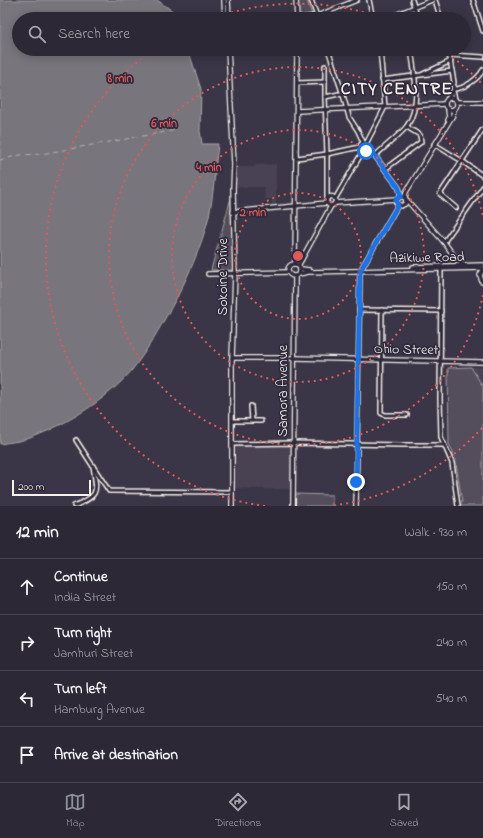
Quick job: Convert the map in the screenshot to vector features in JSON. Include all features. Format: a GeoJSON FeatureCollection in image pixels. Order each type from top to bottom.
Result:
{"type":"FeatureCollection","features":[{"type":"Feature","properties":{"kind":"street"},"geometry":{"type":"LineString","coordinates":[[224,0],[225,12]]}},
{"type":"Feature","properties":{"kind":"street"},"geometry":{"type":"LineString","coordinates":[[228,0],[228,12]]}},
{"type":"Feature","properties":{"kind":"street"},"geometry":{"type":"LineString","coordinates":[[296,0],[297,12]]}},
{"type":"Feature","properties":{"kind":"street"},"geometry":{"type":"LineString","coordinates":[[311,0],[315,12]]}},
{"type":"Feature","properties":{"kind":"street"},"geometry":{"type":"LineString","coordinates":[[342,0],[344,5]]}},
{"type":"Feature","properties":{"kind":"street"},"geometry":{"type":"LineString","coordinates":[[328,12],[357,0]]}},
{"type":"Feature","properties":{"kind":"street"},"geometry":{"type":"LineString","coordinates":[[369,0],[372,12]]}},
{"type":"Feature","properties":{"kind":"street"},"geometry":{"type":"LineString","coordinates":[[412,0],[415,12]]}},
{"type":"Feature","properties":{"kind":"street"},"geometry":{"type":"LineString","coordinates":[[404,12],[434,0],[439,12]]}},
{"type":"Feature","properties":{"kind":"street"},"geometry":{"type":"LineString","coordinates":[[473,0],[483,31]]}},
{"type":"Feature","properties":{"kind":"street","name":"Sokoine Drive"},"geometry":{"type":"LineString","coordinates":[[228,56],[233,142],[234,273],[232,358],[232,506]]}},
{"type":"Feature","properties":{"kind":"street"},"geometry":{"type":"LineString","coordinates":[[208,274],[288,272],[291,276],[295,277],[299,274],[295,205],[297,158],[297,56]]}},
{"type":"Feature","properties":{"kind":"street"},"geometry":{"type":"LineString","coordinates":[[330,56],[348,109],[349,117],[365,144],[399,188],[404,199],[444,242],[457,260],[466,267]]}},
{"type":"Feature","properties":{"kind":"street"},"geometry":{"type":"LineString","coordinates":[[297,158],[327,154],[360,147],[365,144],[385,107],[380,56]]}},
{"type":"Feature","properties":{"kind":"street"},"geometry":{"type":"LineString","coordinates":[[375,156],[407,126],[416,106],[415,76],[412,56]]}},
{"type":"Feature","properties":{"kind":"street"},"geometry":{"type":"LineString","coordinates":[[434,144],[453,115],[454,109],[457,106],[449,56]]}},
{"type":"Feature","properties":{"kind":"street"},"geometry":{"type":"LineString","coordinates":[[466,56],[483,57]]}},
{"type":"Feature","properties":{"kind":"street"},"geometry":{"type":"LineString","coordinates":[[422,75],[450,61]]}},
{"type":"Feature","properties":{"kind":"street"},"geometry":{"type":"LineString","coordinates":[[325,66],[327,201],[331,206]]}},
{"type":"Feature","properties":{"kind":"street"},"geometry":{"type":"LineString","coordinates":[[382,80],[452,71]]}},
{"type":"Feature","properties":{"kind":"street"},"geometry":{"type":"LineString","coordinates":[[444,104],[445,100],[454,90],[469,84],[483,71]]}},
{"type":"Feature","properties":{"kind":"street"},"geometry":{"type":"LineString","coordinates":[[297,83],[325,82]]}},
{"type":"Feature","properties":{"kind":"street"},"geometry":{"type":"LineString","coordinates":[[325,96],[339,94],[343,95]]}},
{"type":"Feature","properties":{"kind":"street"},"geometry":{"type":"LineString","coordinates":[[448,98],[452,97],[456,100],[483,102]]}},
{"type":"Feature","properties":{"kind":"street"},"geometry":{"type":"LineString","coordinates":[[297,111],[444,104]]}},
{"type":"Feature","properties":{"kind":"street"},"geometry":{"type":"LineString","coordinates":[[356,506],[360,270],[398,205],[404,199],[449,118],[448,110],[444,104]]}},
{"type":"Feature","properties":{"kind":"street"},"geometry":{"type":"LineString","coordinates":[[448,110],[454,109]]}},
{"type":"Feature","properties":{"kind":"street"},"geometry":{"type":"LineString","coordinates":[[385,169],[421,142],[420,135],[407,126]]}},
{"type":"Feature","properties":{"kind":"street"},"geometry":{"type":"LineString","coordinates":[[456,208],[440,194],[483,129]]}},
{"type":"Feature","properties":{"kind":"street"},"geometry":{"type":"LineString","coordinates":[[434,144],[483,176]]}},
{"type":"Feature","properties":{"kind":"street"},"geometry":{"type":"LineString","coordinates":[[360,147],[363,152]]}},
{"type":"Feature","properties":{"kind":"street"},"geometry":{"type":"LineString","coordinates":[[298,266],[363,152],[368,148]]}},
{"type":"Feature","properties":{"kind":"street"},"geometry":{"type":"LineString","coordinates":[[444,242],[483,187]]}},
{"type":"Feature","properties":{"kind":"street"},"geometry":{"type":"LineString","coordinates":[[327,201],[330,196],[335,201],[404,199]]}},
{"type":"Feature","properties":{"kind":"street"},"geometry":{"type":"LineString","coordinates":[[396,199],[398,205]]}},
{"type":"Feature","properties":{"kind":"street"},"geometry":{"type":"LineString","coordinates":[[233,212],[327,201]]}},
{"type":"Feature","properties":{"kind":"street"},"geometry":{"type":"LineString","coordinates":[[453,266],[457,260]]}},
{"type":"Feature","properties":{"kind":"street"},"geometry":{"type":"LineString","coordinates":[[288,272],[289,267],[298,266]]}},
{"type":"Feature","properties":{"kind":"street","name":"Azikiwe Road"},"geometry":{"type":"LineString","coordinates":[[298,266],[307,270],[441,269],[466,267]]}},
{"type":"Feature","properties":{"kind":"street","name":"Azikiwe Road"},"geometry":{"type":"LineString","coordinates":[[299,274],[308,272],[453,266],[483,268]]}},
{"type":"Feature","properties":{"kind":"street"},"geometry":{"type":"LineString","coordinates":[[482,282],[480,275],[483,268]]}},
{"type":"Feature","properties":{"kind":"street"},"geometry":{"type":"LineString","coordinates":[[441,269],[441,429],[444,444],[452,463],[458,506]]}},
{"type":"Feature","properties":{"kind":"street","name":"Samora Avenue"},"geometry":{"type":"LineString","coordinates":[[293,506],[295,277]]}},
{"type":"Feature","properties":{"kind":"street"},"geometry":{"type":"LineString","coordinates":[[359,310],[441,311]]}},
{"type":"Feature","properties":{"kind":"street"},"geometry":{"type":"LineString","coordinates":[[382,310],[381,413],[385,415],[407,415]]}},
{"type":"Feature","properties":{"kind":"street","name":"Ohio Street"},"geometry":{"type":"LineString","coordinates":[[232,358],[483,362]]}},
{"type":"Feature","properties":{"kind":"street"},"geometry":{"type":"LineString","coordinates":[[251,406],[252,421]]}},
{"type":"Feature","properties":{"kind":"street"},"geometry":{"type":"LineString","coordinates":[[233,421],[261,421]]}},
{"type":"Feature","properties":{"kind":"street"},"geometry":{"type":"LineString","coordinates":[[76,440],[109,491],[232,492]]}},
{"type":"Feature","properties":{"kind":"street"},"geometry":{"type":"LineString","coordinates":[[233,444],[444,444]]}},
{"type":"Feature","properties":{"kind":"street"},"geometry":{"type":"LineString","coordinates":[[74,506],[94,495],[95,484],[92,464]]}},
{"type":"Feature","properties":{"kind":"shaded area"},"geometry":{"type":"Polygon","coordinates":[[[0,0],[157,0],[174,12],[12,12],[12,56],[190,56],[201,89],[200,131],[202,144],[218,144],[211,207],[198,252],[177,297],[153,340],[132,370],[111,391],[70,420],[27,439],[0,444],[0,0]]]}},
{"type":"Feature","properties":{"kind":"shaded area"},"geometry":{"type":"Polygon","coordinates":[[[297,0],[307,0],[311,12],[298,12],[297,0]]]}},
{"type":"Feature","properties":{"kind":"shaded area"},"geometry":{"type":"Polygon","coordinates":[[[276,164],[276,206],[271,206],[272,199],[265,199],[264,187],[237,187],[236,167],[254,167],[256,165],[276,164]]]}},
{"type":"Feature","properties":{"kind":"shaded area"},"geometry":{"type":"Polygon","coordinates":[[[232,194],[234,270],[211,270],[232,194]]]}},
{"type":"Feature","properties":{"kind":"shaded area"},"geometry":{"type":"Polygon","coordinates":[[[471,367],[483,367],[483,387],[471,367]]]}},
{"type":"Feature","properties":{"kind":"shaded area"},"geometry":{"type":"Polygon","coordinates":[[[471,367],[483,387],[483,506],[460,506],[462,502],[455,457],[449,444],[448,368],[471,367]]]}},
{"type":"Feature","properties":{"kind":"shaded area"},"geometry":{"type":"Polygon","coordinates":[[[234,445],[291,446],[291,489],[264,489],[264,487],[262,489],[234,488],[234,445]]]}},
{"type":"Feature","properties":{"kind":"shaded area"},"geometry":{"type":"Polygon","coordinates":[[[294,494],[332,495],[332,506],[294,506],[294,494]]]}},
{"type":"Feature","properties":{"kind":"ferry route"},"geometry":{"type":"LineString","coordinates":[[0,160],[20,155],[41,154],[177,130]]}},
{"type":"Feature","properties":{"kind":"district","name":"CITY CENTRE"},"geometry":{"type":"Point","coordinates":[397,90]}},
{"type":"Feature","properties":{"kind":"route"},"geometry":{"type":"LineString","coordinates":[[356,482],[360,269],[398,205],[396,202],[397,198],[401,196],[399,188],[375,156],[368,148],[366,151]]}}]}
